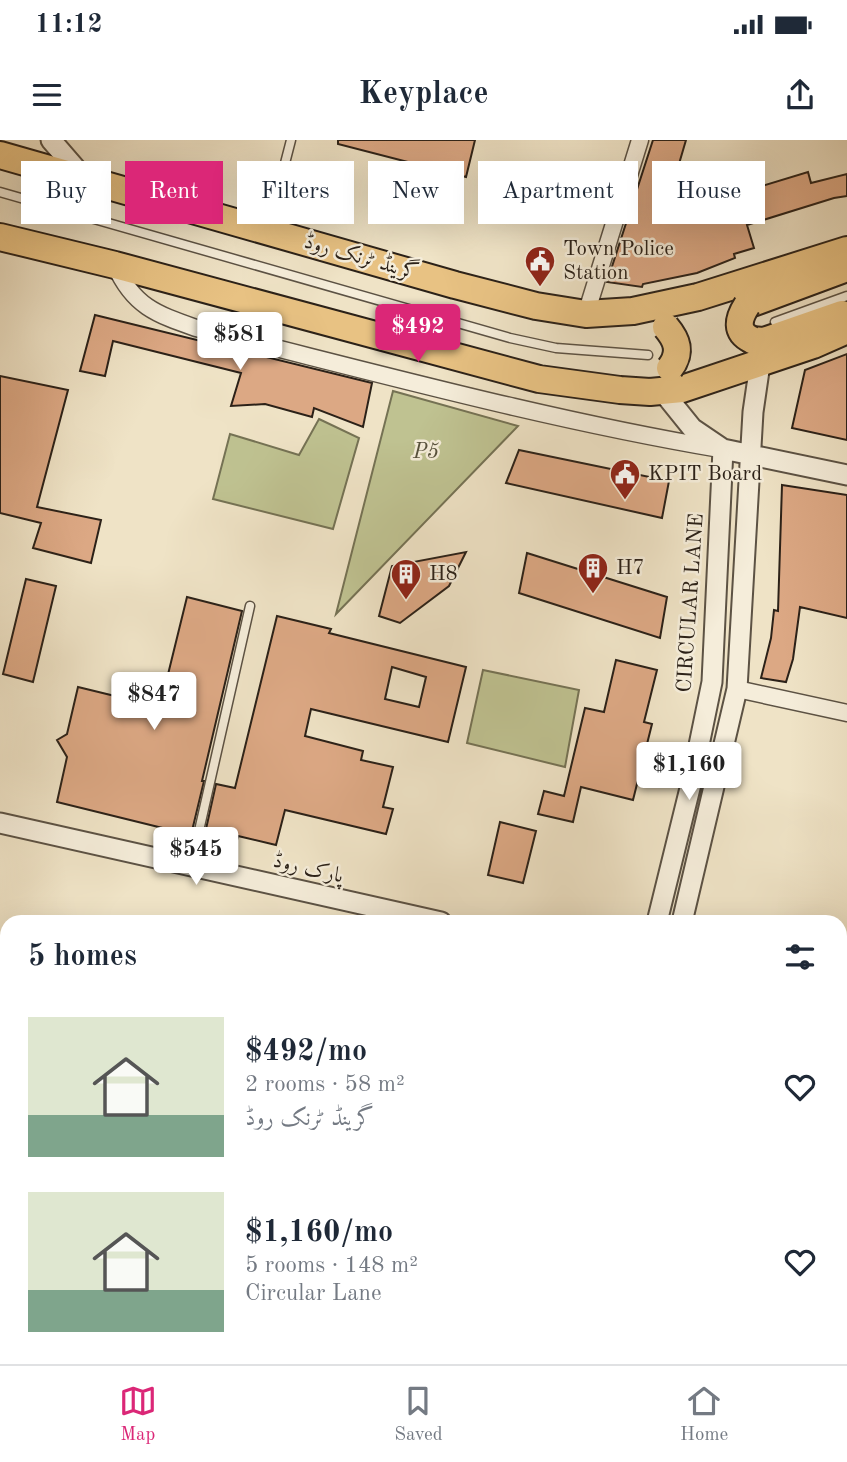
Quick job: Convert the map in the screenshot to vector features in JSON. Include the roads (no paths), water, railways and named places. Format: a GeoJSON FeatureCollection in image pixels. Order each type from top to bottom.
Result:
{"type":"FeatureCollection","features":[{"type":"Feature","properties":{"kind":"highway","name":"گرینڈ ٹرنک روڈ"},"geometry":{"type":"LineString","coordinates":[[0,155],[23,161]]}},
{"type":"Feature","properties":{"kind":"highway","name":"گرینڈ ٹرنک روڈ"},"geometry":{"type":"LineString","coordinates":[[111,185],[267,232],[536,306],[586,314],[633,311],[698,297],[847,250]]}},
{"type":"Feature","properties":{"kind":"highway"},"geometry":{"type":"LineString","coordinates":[[0,237],[380,336],[418,334],[586,372],[660,372],[678,353],[676,341],[666,327],[633,311]]}},
{"type":"Feature","properties":{"kind":"highway"},"geometry":{"type":"LineString","coordinates":[[756,352],[738,326],[740,316],[747,305],[847,268]]}},
{"type":"Feature","properties":{"kind":"highway"},"geometry":{"type":"LineString","coordinates":[[756,352],[764,341],[847,312]]}},
{"type":"Feature","properties":{"kind":"highway"},"geometry":{"type":"LineString","coordinates":[[660,372],[682,389],[756,352],[813,345],[840,337]]}},
{"type":"Feature","properties":{"kind":"street"},"geometry":{"type":"LineString","coordinates":[[51,140],[69,161]]}},
{"type":"Feature","properties":{"kind":"street"},"geometry":{"type":"LineString","coordinates":[[586,314],[640,140]]}},
{"type":"Feature","properties":{"kind":"street"},"geometry":{"type":"LineString","coordinates":[[115,265],[124,285],[139,302],[167,318],[196,328],[487,402],[630,434],[723,449],[847,475]]}},
{"type":"Feature","properties":{"kind":"street"},"geometry":{"type":"LineString","coordinates":[[684,915],[737,689],[753,412],[757,391],[756,352]]}},
{"type":"Feature","properties":{"kind":"street"},"geometry":{"type":"LineString","coordinates":[[660,372],[679,413],[692,428],[723,449]]}},
{"type":"Feature","properties":{"kind":"street","name":"CIRCULAR LANE"},"geometry":{"type":"LineString","coordinates":[[659,915],[691,784],[712,682],[723,449]]}},
{"type":"Feature","properties":{"kind":"street"},"geometry":{"type":"LineString","coordinates":[[737,689],[847,713]]}},
{"type":"Feature","properties":{"kind":"street","name":"پارک روڈ"},"geometry":{"type":"LineString","coordinates":[[0,822],[386,915]]}},
{"type":"Feature","properties":{"kind":"lane"},"geometry":{"type":"LineString","coordinates":[[267,232],[292,140]]}},
{"type":"Feature","properties":{"kind":"lane"},"geometry":{"type":"LineString","coordinates":[[0,192],[510,338],[660,372]]}},
{"type":"Feature","properties":{"kind":"lane"},"geometry":{"type":"LineString","coordinates":[[775,322],[847,296]]}},
{"type":"Feature","properties":{"kind":"lane"},"geometry":{"type":"LineString","coordinates":[[191,866],[250,606]]}},
{"type":"Feature","properties":{"kind":"place","name":"Town Police Station"},"geometry":{"type":"Point","coordinates":[540,288]}},
{"type":"Feature","properties":{"kind":"place","name":"KPIT Board"},"geometry":{"type":"Point","coordinates":[625,501]}},
{"type":"Feature","properties":{"kind":"place","name":"H7"},"geometry":{"type":"Point","coordinates":[593,595]}},
{"type":"Feature","properties":{"kind":"place","name":"H8"},"geometry":{"type":"Point","coordinates":[406,601]}},
{"type":"Feature","properties":{"kind":"park label","name":"P5"},"geometry":{"type":"Point","coordinates":[426,452]}}]}
